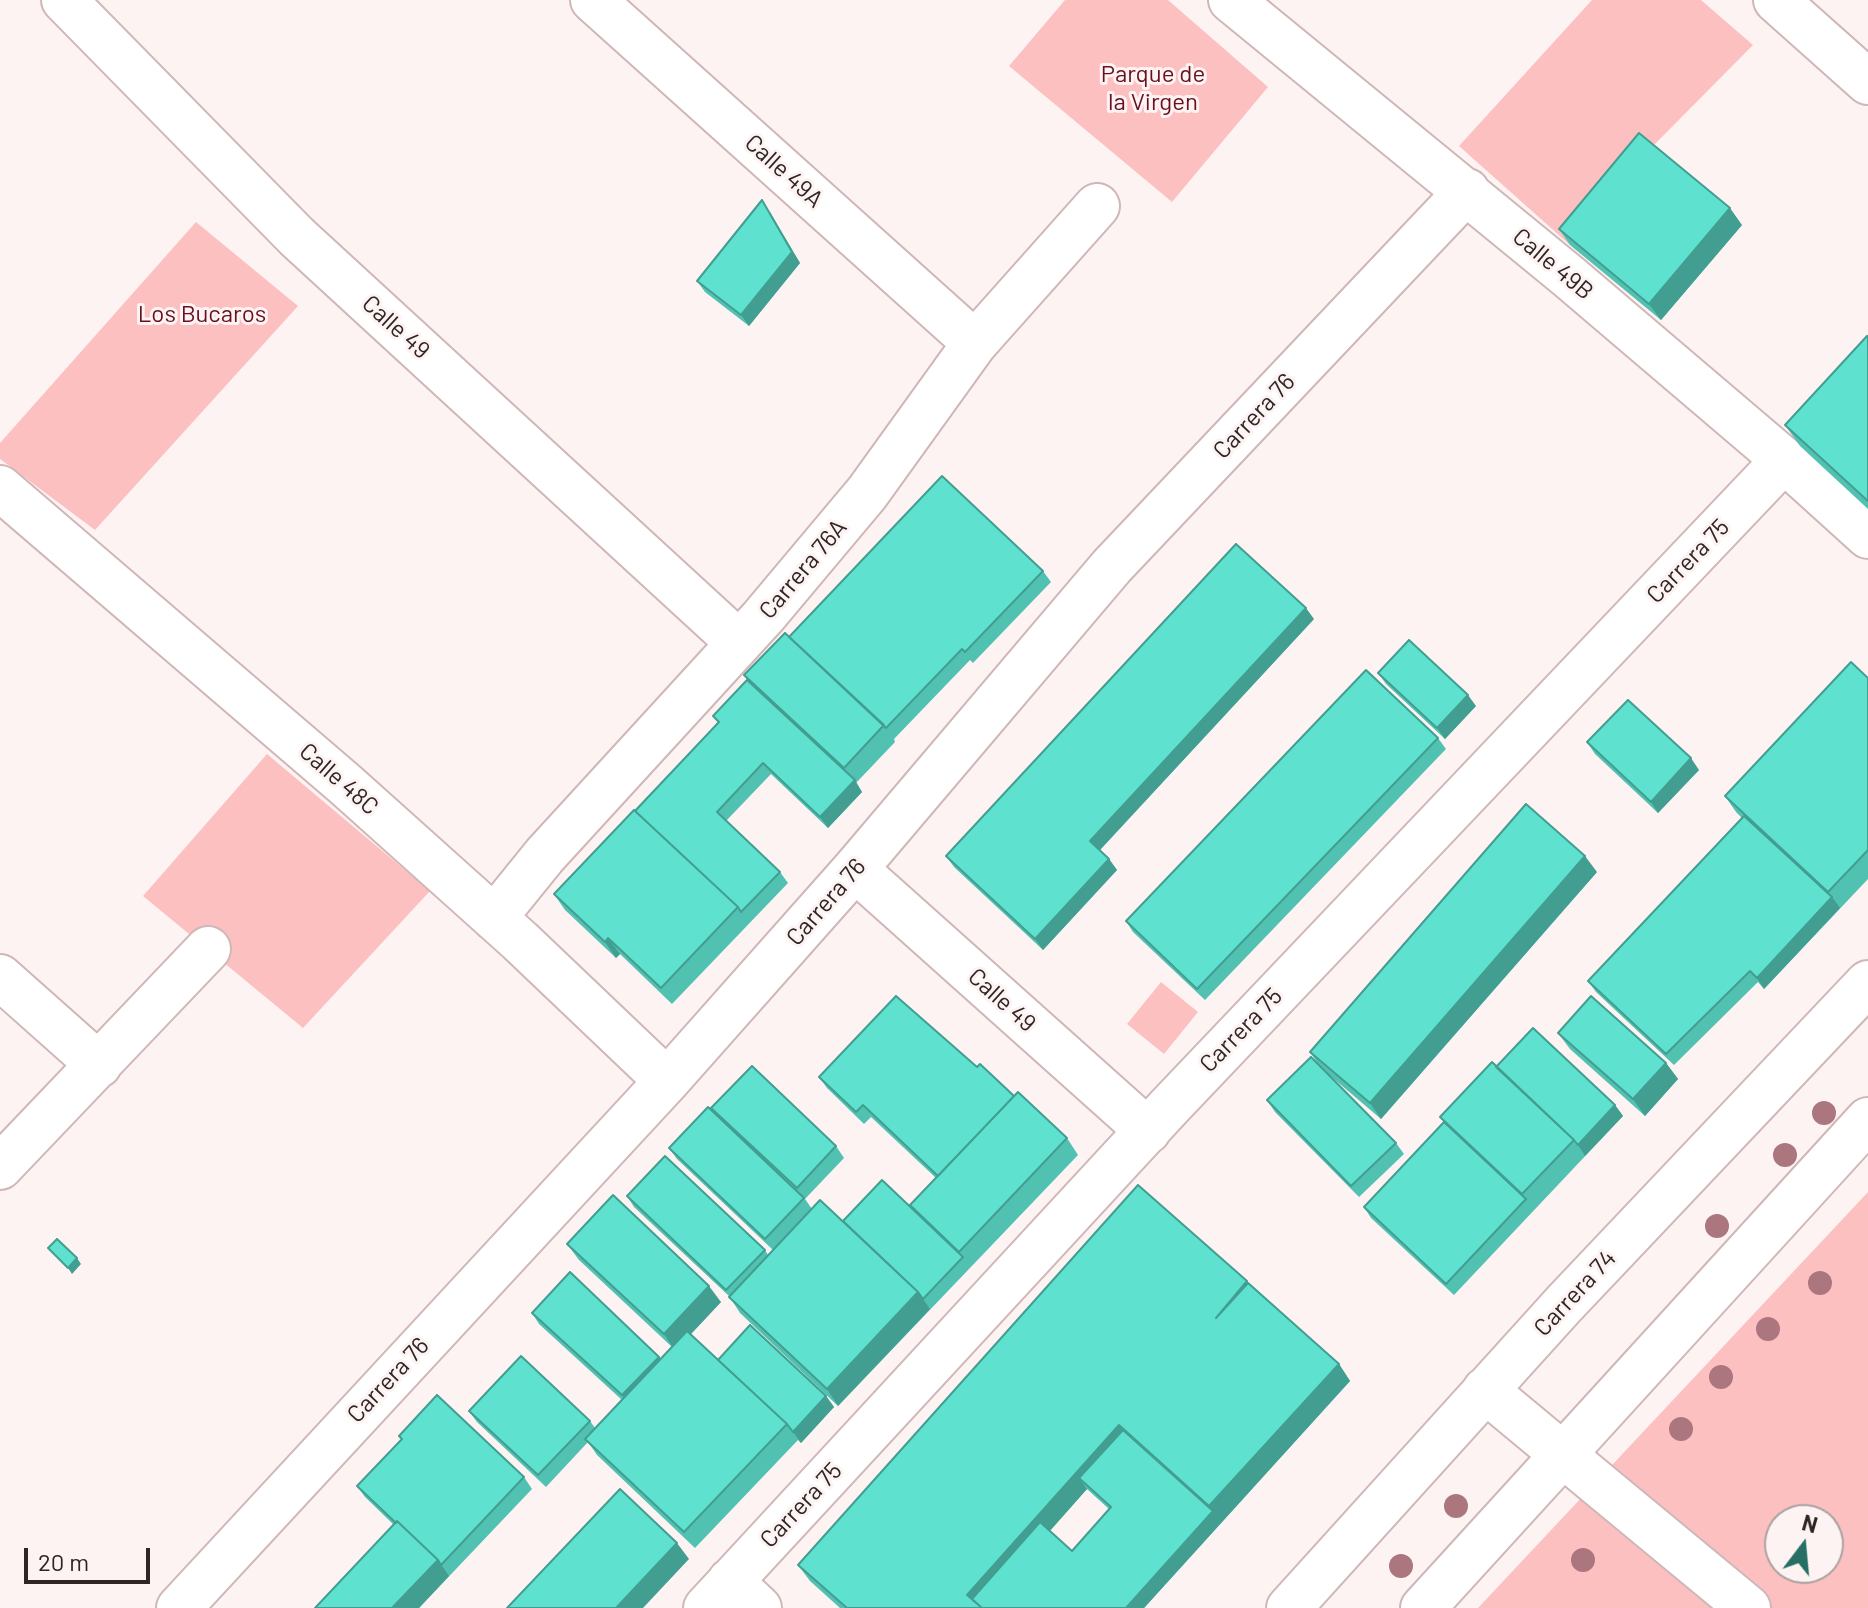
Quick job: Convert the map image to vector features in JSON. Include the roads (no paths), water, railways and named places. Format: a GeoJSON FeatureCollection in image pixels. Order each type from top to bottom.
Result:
{"type":"FeatureCollection","features":[{"type":"Feature","properties":{"kind":"street","name":"Calle 49"},"geometry":{"type":"LineString","coordinates":[[65,0],[297,237],[739,643]]}},
{"type":"Feature","properties":{"kind":"street","name":"Calle 49A"},"geometry":{"type":"LineString","coordinates":[[593,0],[975,343]]}},
{"type":"Feature","properties":{"kind":"street","name":"Calle 49B"},"geometry":{"type":"LineString","coordinates":[[1231,0],[1467,191],[1784,460],[1868,536]]}},
{"type":"Feature","properties":{"kind":"street"},"geometry":{"type":"LineString","coordinates":[[1776,0],[1868,82]]}},
{"type":"Feature","properties":{"kind":"street","name":"Carrera 76"},"geometry":{"type":"LineString","coordinates":[[179,1608],[667,1081],[855,869],[1112,566],[1467,191]]}},
{"type":"Feature","properties":{"kind":"street","name":"Carrera 76A"},"geometry":{"type":"LineString","coordinates":[[494,918],[545,855],[739,643],[867,493],[975,343],[1097,206]]}},
{"type":"Feature","properties":{"kind":"street","name":"Carrera 75"},"geometry":{"type":"LineString","coordinates":[[732,1599],[1148,1131],[1784,460]]}},
{"type":"Feature","properties":{"kind":"street","name":"Calle 48C"},"geometry":{"type":"LineString","coordinates":[[0,488],[346,785],[494,918],[667,1081]]}},
{"type":"Feature","properties":{"kind":"street","name":"Calle 49"},"geometry":{"type":"LineString","coordinates":[[855,869],[1148,1131]]}},
{"type":"Feature","properties":{"kind":"street"},"geometry":{"type":"LineString","coordinates":[[0,1167],[208,949]]}},
{"type":"Feature","properties":{"kind":"street"},"geometry":{"type":"LineString","coordinates":[[0,977],[99,1065]]}},
{"type":"Feature","properties":{"kind":"street","name":"Carrera 74"},"geometry":{"type":"LineString","coordinates":[[1289,1608],[1485,1390],[1868,983]]}},
{"type":"Feature","properties":{"kind":"street"},"geometry":{"type":"LineString","coordinates":[[1439,1602],[1562,1454],[1868,1120]]}},
{"type":"Feature","properties":{"kind":"street"},"geometry":{"type":"LineString","coordinates":[[1485,1390],[1748,1608]]}},
{"type":"Feature","properties":{"kind":"street"},"geometry":{"type":"LineString","coordinates":[[143,1608],[154,1604],[168,1608]]}},
{"type":"Feature","properties":{"kind":"park label","name":"Parque de la Virgen"},"geometry":{"type":"Point","coordinates":[1153,88]}},
{"type":"Feature","properties":{"kind":"park label","name":"Los Bucaros"},"geometry":{"type":"Point","coordinates":[202,314]}}]}
